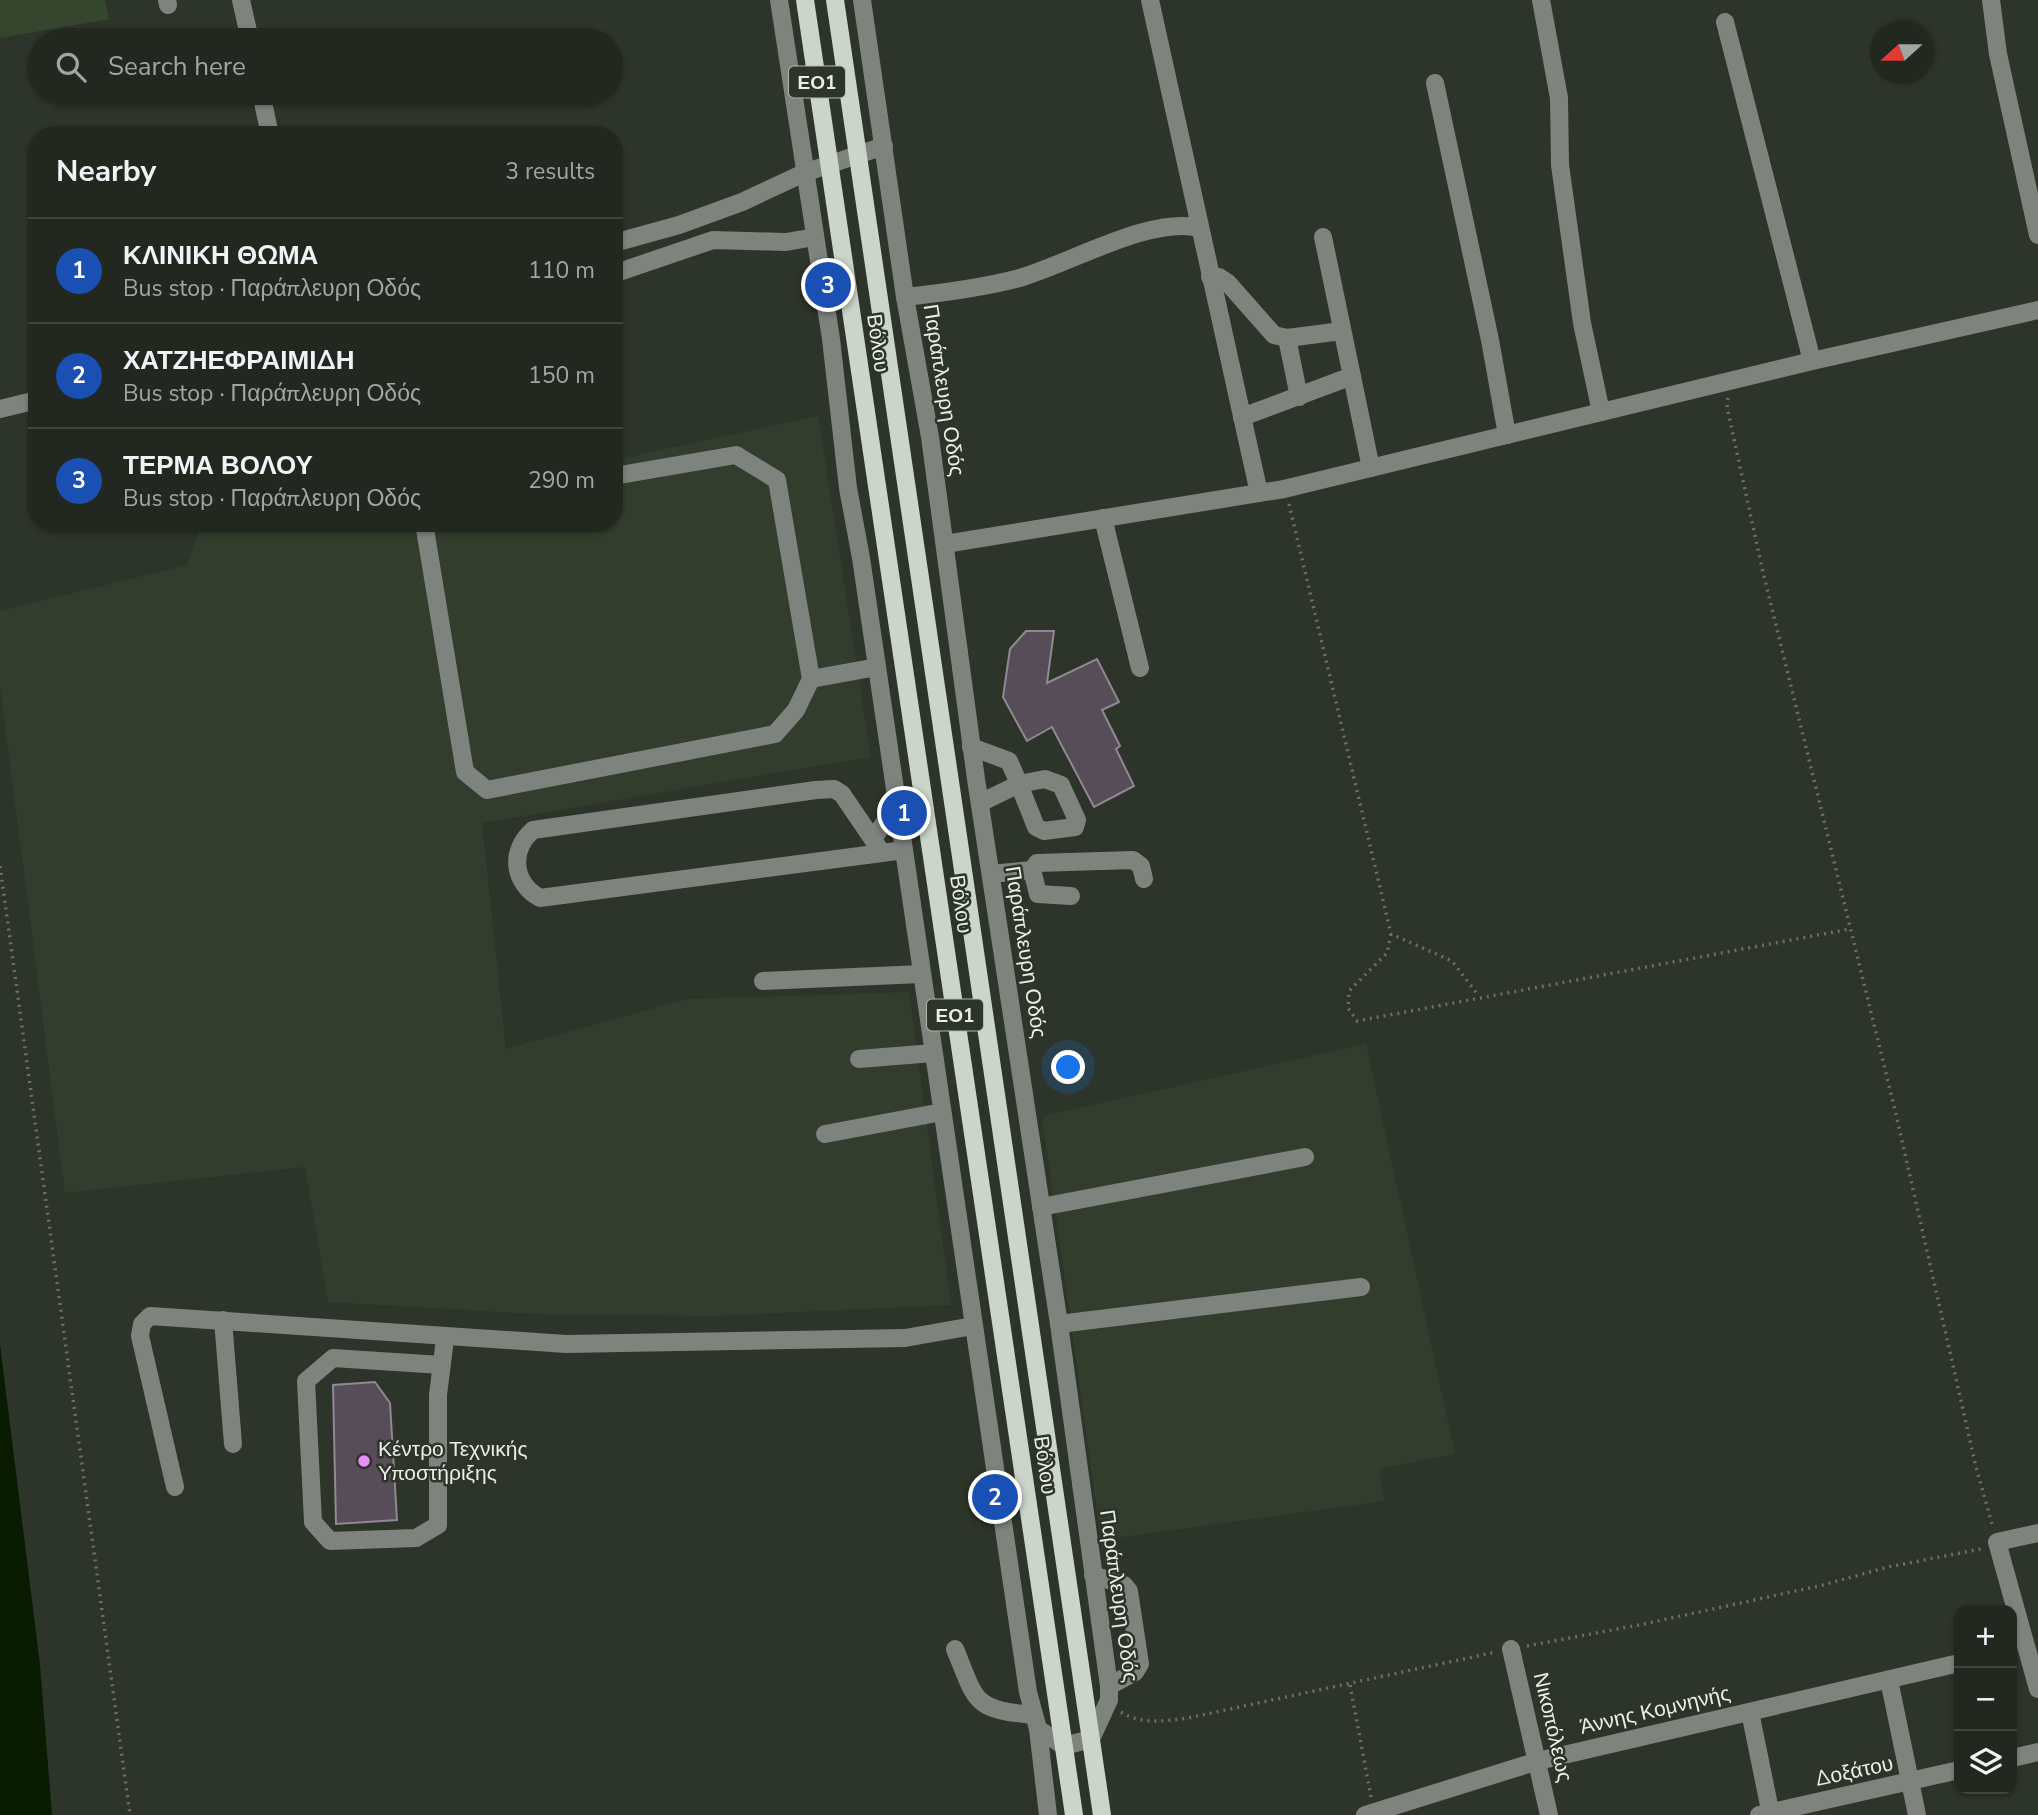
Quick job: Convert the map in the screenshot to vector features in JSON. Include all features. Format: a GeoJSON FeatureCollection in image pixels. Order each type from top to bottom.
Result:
{"type":"FeatureCollection","features":[{"type":"Feature","properties":{"kind":"main road","name":"Βόλου"},"geometry":{"type":"LineString","coordinates":[[805,0],[1074,1815]]}},
{"type":"Feature","properties":{"kind":"main road","name":"Βόλου"},"geometry":{"type":"LineString","coordinates":[[835,0],[1102,1815]]}},
{"type":"Feature","properties":{"kind":"street"},"geometry":{"type":"LineString","coordinates":[[241,0],[247,28]]}},
{"type":"Feature","properties":{"kind":"street"},"geometry":{"type":"LineString","coordinates":[[779,0],[831,340],[848,488],[877,667],[1013,1600],[1035,1722],[1048,1815]]}},
{"type":"Feature","properties":{"kind":"street","name":"Παράπλευρη Οδός"},"geometry":{"type":"LineString","coordinates":[[862,0],[905,297],[945,544],[971,747],[1059,1324],[1109,1693],[1091,1739]]}},
{"type":"Feature","properties":{"kind":"street"},"geometry":{"type":"LineString","coordinates":[[1150,0],[1259,493]]}},
{"type":"Feature","properties":{"kind":"street"},"geometry":{"type":"LineString","coordinates":[[1541,0],[1559,98],[1560,165],[1582,323],[1601,412]]}},
{"type":"Feature","properties":{"kind":"street"},"geometry":{"type":"LineString","coordinates":[[1991,0],[1998,54],[2038,235]]}},
{"type":"Feature","properties":{"kind":"street"},"geometry":{"type":"LineString","coordinates":[[1725,22],[1812,361]]}},
{"type":"Feature","properties":{"kind":"street"},"geometry":{"type":"LineString","coordinates":[[1435,83],[1490,340],[1507,435]]}},
{"type":"Feature","properties":{"kind":"street"},"geometry":{"type":"LineString","coordinates":[[264,105],[268,126]]}},
{"type":"Feature","properties":{"kind":"street"},"geometry":{"type":"LineString","coordinates":[[623,240],[742,202],[804,173],[884,146]]}},
{"type":"Feature","properties":{"kind":"street"},"geometry":{"type":"LineString","coordinates":[[905,297],[958,291],[1018,278],[1087,252],[1176,224],[1199,228]]}},
{"type":"Feature","properties":{"kind":"street"},"geometry":{"type":"LineString","coordinates":[[623,271],[713,240],[786,242],[815,237]]}},
{"type":"Feature","properties":{"kind":"street"},"geometry":{"type":"LineString","coordinates":[[1323,237],[1371,468]]}},
{"type":"Feature","properties":{"kind":"street"},"geometry":{"type":"LineString","coordinates":[[1210,276],[1223,279],[1268,331],[1287,338],[1342,331]]}},
{"type":"Feature","properties":{"kind":"street"},"geometry":{"type":"LineString","coordinates":[[945,544],[1284,489],[1812,361],[2038,310]]}},
{"type":"Feature","properties":{"kind":"street"},"geometry":{"type":"LineString","coordinates":[[1287,338],[1299,397]]}},
{"type":"Feature","properties":{"kind":"street"},"geometry":{"type":"LineString","coordinates":[[1242,417],[1352,376]]}},
{"type":"Feature","properties":{"kind":"street"},"geometry":{"type":"LineString","coordinates":[[0,409],[28,402]]}},
{"type":"Feature","properties":{"kind":"street"},"geometry":{"type":"LineString","coordinates":[[425,532],[465,772],[487,790],[775,734],[796,710],[811,679],[778,480],[736,455],[623,474]]}},
{"type":"Feature","properties":{"kind":"street"},"geometry":{"type":"LineString","coordinates":[[1103,518],[1140,668]]}},
{"type":"Feature","properties":{"kind":"street"},"geometry":{"type":"LineString","coordinates":[[811,679],[877,667]]}},
{"type":"Feature","properties":{"kind":"street"},"geometry":{"type":"LineString","coordinates":[[971,747],[1009,761],[1019,784],[980,803]]}},
{"type":"Feature","properties":{"kind":"street"},"geometry":{"type":"LineString","coordinates":[[878,846],[838,791],[816,790],[533,830],[521,842],[516,867],[522,882],[540,898],[878,846],[904,850]]}},
{"type":"Feature","properties":{"kind":"street"},"geometry":{"type":"LineString","coordinates":[[878,846],[897,804]]}},
{"type":"Feature","properties":{"kind":"street"},"geometry":{"type":"LineString","coordinates":[[992,874],[1032,870],[1037,863],[1133,860],[1141,866],[1144,879]]}},
{"type":"Feature","properties":{"kind":"street"},"geometry":{"type":"LineString","coordinates":[[1032,870],[1038,894],[1071,896]]}},
{"type":"Feature","properties":{"kind":"street"},"geometry":{"type":"LineString","coordinates":[[762,981],[921,974]]}},
{"type":"Feature","properties":{"kind":"street"},"geometry":{"type":"LineString","coordinates":[[859,1059],[933,1053]]}},
{"type":"Feature","properties":{"kind":"street"},"geometry":{"type":"LineString","coordinates":[[825,1134],[942,1112]]}},
{"type":"Feature","properties":{"kind":"street"},"geometry":{"type":"LineString","coordinates":[[1041,1207],[1304,1157]]}},
{"type":"Feature","properties":{"kind":"street"},"geometry":{"type":"LineString","coordinates":[[1059,1324],[1361,1287]]}},
{"type":"Feature","properties":{"kind":"street"},"geometry":{"type":"LineString","coordinates":[[175,1487],[141,1336],[142,1324],[150,1316],[445,1339],[566,1345],[905,1338],[974,1326]]}},
{"type":"Feature","properties":{"kind":"street"},"geometry":{"type":"LineString","coordinates":[[223,1320],[233,1444]]}},
{"type":"Feature","properties":{"kind":"street"},"geometry":{"type":"LineString","coordinates":[[441,1365],[332,1357],[306,1381],[313,1522],[330,1541],[416,1538],[438,1525],[441,1365],[445,1339]]}},
{"type":"Feature","properties":{"kind":"street"},"geometry":{"type":"LineString","coordinates":[[2038,1534],[1997,1542],[2019,1648],[2038,1689]]}},
{"type":"Feature","properties":{"kind":"street"},"geometry":{"type":"LineString","coordinates":[[1093,1575],[1124,1585],[1131,1594],[1140,1664],[1135,1672],[1109,1693]]}},
{"type":"Feature","properties":{"kind":"street"},"geometry":{"type":"LineString","coordinates":[[955,1649],[972,1691],[982,1705],[1035,1722],[1063,1746],[1091,1739]]}},
{"type":"Feature","properties":{"kind":"street","name":"Νικοπόλεως"},"geometry":{"type":"LineString","coordinates":[[1511,1649],[1549,1815]]}},
{"type":"Feature","properties":{"kind":"street","name":"Άννης Κομνηνής"},"geometry":{"type":"LineString","coordinates":[[1370,1814],[1538,1761],[1954,1664]]}},
{"type":"Feature","properties":{"kind":"street"},"geometry":{"type":"LineString","coordinates":[[1888,1680],[1917,1815]]}},
{"type":"Feature","properties":{"kind":"street"},"geometry":{"type":"LineString","coordinates":[[1750,1712],[1767,1814]]}},
{"type":"Feature","properties":{"kind":"street"},"geometry":{"type":"LineString","coordinates":[[2017,1757],[2038,1752]]}},
{"type":"Feature","properties":{"kind":"street","name":"Δοξάτου"},"geometry":{"type":"LineString","coordinates":[[1767,1814],[1954,1771]]}},
{"type":"Feature","properties":{"kind":"path"},"geometry":{"type":"LineString","coordinates":[[1109,1693],[1121,1713],[1136,1720],[1161,1721],[1350,1685],[1819,1586],[1888,1567],[1980,1550],[1997,1542],[1976,1467],[1759,555],[1727,407],[1730,381]]}},
{"type":"Feature","properties":{"kind":"path"},"geometry":{"type":"LineString","coordinates":[[1284,489],[1317,614],[1391,934],[1387,953],[1349,991],[1348,1008],[1356,1021],[1850,929]]}},
{"type":"Feature","properties":{"kind":"path"},"geometry":{"type":"LineString","coordinates":[[0,866],[130,1815]]}},
{"type":"Feature","properties":{"kind":"path"},"geometry":{"type":"LineString","coordinates":[[1391,934],[1452,961],[1479,996]]}},
{"type":"Feature","properties":{"kind":"path"},"geometry":{"type":"LineString","coordinates":[[1350,1685],[1366,1760],[1370,1814]]}},
{"type":"Feature","properties":{"kind":"shaded area"},"geometry":{"type":"Polygon","coordinates":[[[0,0],[105,0],[109,19],[57,28],[28,28],[28,33],[0,38],[0,0]]]}},
{"type":"Feature","properties":{"kind":"shaded area"},"geometry":{"type":"Polygon","coordinates":[[[818,416],[871,757],[482,823],[506,1049],[687,999],[909,992],[951,1305],[714,1316],[535,1314],[328,1302],[305,1167],[65,1193],[0,685],[0,611],[187,565],[199,532],[623,532],[623,458],[818,416]]]}},
{"type":"Feature","properties":{"kind":"shaded area"},"geometry":{"type":"Polygon","coordinates":[[[1366,1044],[1455,1454],[1379,1469],[1384,1501],[1101,1540],[1042,1116],[1366,1044]]]}},
{"type":"Feature","properties":{"kind":"shaded area"},"geometry":{"type":"Polygon","coordinates":[[[0,1345],[40,1665],[52,1815],[0,1815],[0,1345]]]}},
{"type":"Feature","properties":{"kind":"building"},"geometry":{"type":"Polygon","coordinates":[[[1026,631],[1054,631],[1047,683],[1097,659],[1119,702],[1102,710],[1120,746],[1116,749],[1134,786],[1094,807],[1052,727],[1027,741],[1003,697],[1010,649],[1026,631]]]}},
{"type":"Feature","properties":{"kind":"building","name":"Κέντρο Τεχνικής Υποστήριξης"},"geometry":{"type":"Polygon","coordinates":[[[375,1382],[390,1403],[397,1520],[336,1524],[333,1385],[375,1382]]]}},
{"type":"Feature","properties":{"kind":"place","name":"ΤΕΡΜΑ ΒΟΛΟΥ"},"geometry":{"type":"Point","coordinates":[828,285]}},
{"type":"Feature","properties":{"kind":"place","name":"ΚΛΙΝΙΚΗ ΘΩΜΑ"},"geometry":{"type":"Point","coordinates":[904,813]}},
{"type":"Feature","properties":{"kind":"place","name":"Κέντρο Τεχνικής Υποστήριξης"},"geometry":{"type":"Point","coordinates":[364,1461]}},
{"type":"Feature","properties":{"kind":"place","name":"ΧΑΤΖΗΕΦΡΑΙΜΙΔΗ"},"geometry":{"type":"Point","coordinates":[995,1497]}}]}
